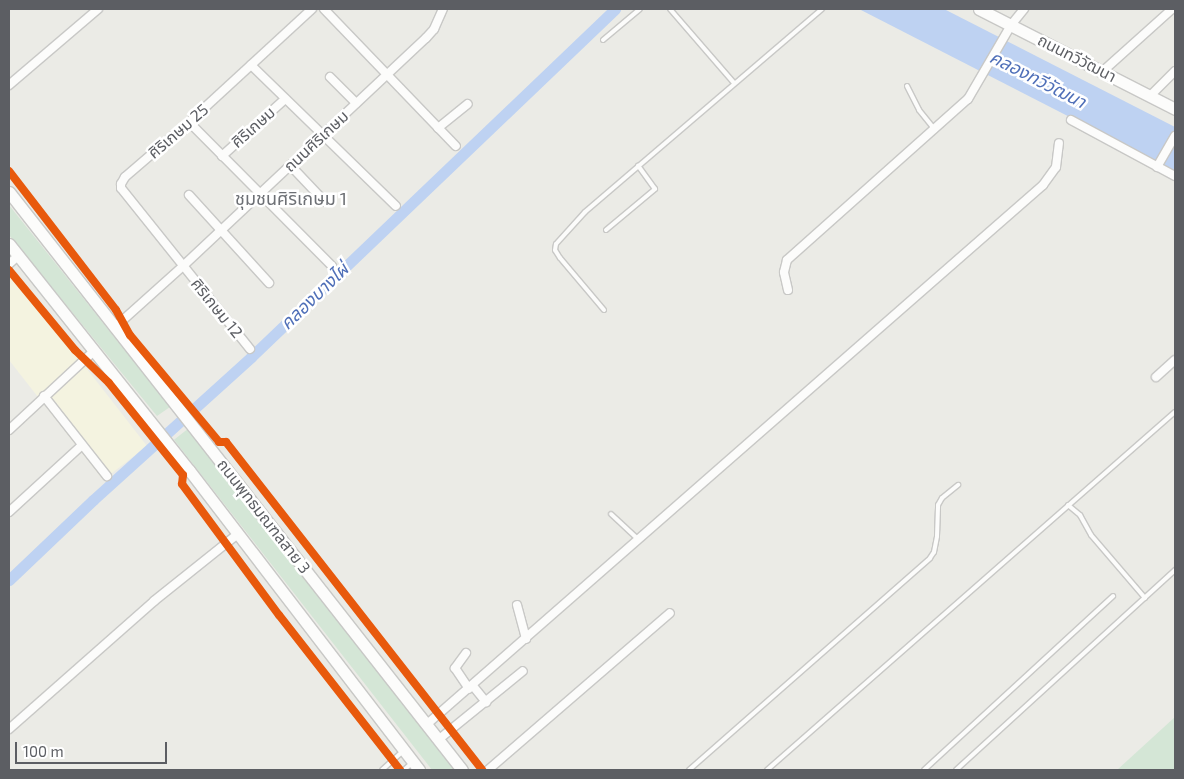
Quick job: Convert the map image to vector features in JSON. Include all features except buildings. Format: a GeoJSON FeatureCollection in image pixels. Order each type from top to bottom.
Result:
{"type":"FeatureCollection","features":[{"type":"Feature","properties":{"kind":"main road","name":"ถนนทวีวัฒนา"},"geometry":{"type":"LineString","coordinates":[[984,10],[1175,108]]}},
{"type":"Feature","properties":{"kind":"main road","name":"ถนนพุทธมณฑลสาย 3"},"geometry":{"type":"LineString","coordinates":[[9,192],[123,341],[214,452],[462,770]]}},
{"type":"Feature","properties":{"kind":"main road","name":"ถนนพุทธมณฑลสาย 3"},"geometry":{"type":"LineString","coordinates":[[9,244],[189,470],[403,751],[412,768]]}},
{"type":"Feature","properties":{"kind":"street"},"geometry":{"type":"LineString","coordinates":[[9,85],[98,9]]}},
{"type":"Feature","properties":{"kind":"street","name":"ศิริเกษม 25"},"geometry":{"type":"LineString","coordinates":[[184,266],[121,188],[121,184],[125,177],[189,122],[312,9]]}},
{"type":"Feature","properties":{"kind":"street"},"geometry":{"type":"LineString","coordinates":[[324,9],[456,146]]}},
{"type":"Feature","properties":{"kind":"street","name":"ถนนศิริเกษม"},"geometry":{"type":"LineString","coordinates":[[114,328],[184,266],[426,38],[434,29],[443,9]]}},
{"type":"Feature","properties":{"kind":"street"},"geometry":{"type":"LineString","coordinates":[[788,290],[784,272],[787,260],[935,130],[974,90],[1011,25],[1024,9]]}},
{"type":"Feature","properties":{"kind":"street"},"geometry":{"type":"LineString","coordinates":[[1104,72],[1172,9]]}},
{"type":"Feature","properties":{"kind":"street"},"geometry":{"type":"LineString","coordinates":[[251,65],[396,206]]}},
{"type":"Feature","properties":{"kind":"street"},"geometry":{"type":"LineString","coordinates":[[1150,96],[1175,71]]}},
{"type":"Feature","properties":{"kind":"street"},"geometry":{"type":"LineString","coordinates":[[330,77],[356,103]]}},
{"type":"Feature","properties":{"kind":"street","name":"ศิริเกษม"},"geometry":{"type":"LineString","coordinates":[[222,156],[285,98]]}},
{"type":"Feature","properties":{"kind":"street"},"geometry":{"type":"LineString","coordinates":[[438,128],[468,104]]}},
{"type":"Feature","properties":{"kind":"street"},"geometry":{"type":"LineString","coordinates":[[1071,120],[1175,176]]}},
{"type":"Feature","properties":{"kind":"street"},"geometry":{"type":"LineString","coordinates":[[189,122],[332,266]]}},
{"type":"Feature","properties":{"kind":"street"},"geometry":{"type":"LineString","coordinates":[[1157,166],[1175,136]]}},
{"type":"Feature","properties":{"kind":"street"},"geometry":{"type":"LineString","coordinates":[[426,726],[1043,185],[1056,167],[1059,143]]}},
{"type":"Feature","properties":{"kind":"street"},"geometry":{"type":"LineString","coordinates":[[290,165],[325,202]]}},
{"type":"Feature","properties":{"kind":"street"},"geometry":{"type":"LineString","coordinates":[[188,195],[269,284]]}},
{"type":"Feature","properties":{"kind":"street"},"geometry":{"type":"LineString","coordinates":[[9,264],[18,256]]}},
{"type":"Feature","properties":{"kind":"street","name":"ศิริเกษม 12"},"geometry":{"type":"LineString","coordinates":[[184,266],[250,349]]}},
{"type":"Feature","properties":{"kind":"street"},"geometry":{"type":"LineString","coordinates":[[9,418],[12,427],[94,351]]}},
{"type":"Feature","properties":{"kind":"street"},"geometry":{"type":"LineString","coordinates":[[1156,376],[1175,360]]}},
{"type":"Feature","properties":{"kind":"street"},"geometry":{"type":"LineString","coordinates":[[44,396],[107,476]]}},
{"type":"Feature","properties":{"kind":"street"},"geometry":{"type":"LineString","coordinates":[[9,512],[82,445]]}},
{"type":"Feature","properties":{"kind":"street"},"geometry":{"type":"LineString","coordinates":[[9,729],[154,601],[238,534]]}},
{"type":"Feature","properties":{"kind":"street"},"geometry":{"type":"LineString","coordinates":[[516,605],[526,639]]}},
{"type":"Feature","properties":{"kind":"street"},"geometry":{"type":"LineString","coordinates":[[488,770],[670,613]]}},
{"type":"Feature","properties":{"kind":"street"},"geometry":{"type":"LineString","coordinates":[[466,653],[455,668],[486,702]]}},
{"type":"Feature","properties":{"kind":"street"},"geometry":{"type":"LineString","coordinates":[[438,740],[523,671]]}},
{"type":"Feature","properties":{"kind":"lane"},"geometry":{"type":"LineString","coordinates":[[603,40],[640,9]]}},
{"type":"Feature","properties":{"kind":"lane"},"geometry":{"type":"LineString","coordinates":[[670,9],[734,83]]}},
{"type":"Feature","properties":{"kind":"lane"},"geometry":{"type":"LineString","coordinates":[[604,310],[560,258],[554,247],[585,212],[822,9]]}},
{"type":"Feature","properties":{"kind":"lane"},"geometry":{"type":"LineString","coordinates":[[906,86],[919,110],[935,130]]}},
{"type":"Feature","properties":{"kind":"lane"},"geometry":{"type":"LineString","coordinates":[[606,230],[655,189],[638,166]]}},
{"type":"Feature","properties":{"kind":"lane"},"geometry":{"type":"LineString","coordinates":[[767,770],[1175,412]]}},
{"type":"Feature","properties":{"kind":"lane"},"geometry":{"type":"LineString","coordinates":[[688,770],[930,558],[934,552],[937,536],[938,505],[942,498],[958,485]]}},
{"type":"Feature","properties":{"kind":"lane"},"geometry":{"type":"LineString","coordinates":[[1068,505],[1080,515],[1091,535],[1144,598]]}},
{"type":"Feature","properties":{"kind":"lane"},"geometry":{"type":"LineString","coordinates":[[611,514],[639,540]]}},
{"type":"Feature","properties":{"kind":"lane"},"geometry":{"type":"LineString","coordinates":[[956,770],[1175,570]]}},
{"type":"Feature","properties":{"kind":"lane"},"geometry":{"type":"LineString","coordinates":[[924,770],[1113,596]]}},
{"type":"Feature","properties":{"kind":"lane"},"geometry":{"type":"LineString","coordinates":[[382,770],[403,751]]}},
{"type":"Feature","properties":{"kind":"shaded area"},"geometry":{"type":"Polygon","coordinates":[[[9,205],[170,407],[157,416],[9,235],[9,205]]]}},
{"type":"Feature","properties":{"kind":"shaded area"},"geometry":{"type":"Polygon","coordinates":[[[9,269],[147,446],[103,480],[9,360],[9,269]]]}},
{"type":"Feature","properties":{"kind":"shaded area"},"geometry":{"type":"Polygon","coordinates":[[[189,428],[456,769],[432,770],[174,440],[189,428]]]}},
{"type":"Feature","properties":{"kind":"shaded area"},"geometry":{"type":"Polygon","coordinates":[[[1175,717],[1175,770],[1117,770],[1175,717]]]}},
{"type":"Feature","properties":{"kind":"water","name":"คลองทวีวัฒนา"},"geometry":{"type":"Polygon","coordinates":[[[859,9],[944,9],[1175,127],[1175,171],[859,9]]]}},
{"type":"Feature","properties":{"kind":"waterway","name":"คลองบางไผ่"},"geometry":{"type":"LineString","coordinates":[[9,580],[93,500],[251,357],[615,9]]}},
{"type":"Feature","properties":{"kind":"cycle path"},"geometry":{"type":"LineString","coordinates":[[9,171],[116,310],[130,335],[219,442],[226,442],[482,770]]}},
{"type":"Feature","properties":{"kind":"cycle path"},"geometry":{"type":"LineString","coordinates":[[9,270],[75,350],[109,383],[183,475],[182,484],[279,615],[400,770]]}},
{"type":"Feature","properties":{"kind":"district","name":"ชุมชนศิริเกษม 1"},"geometry":{"type":"Point","coordinates":[291,198]}}]}
